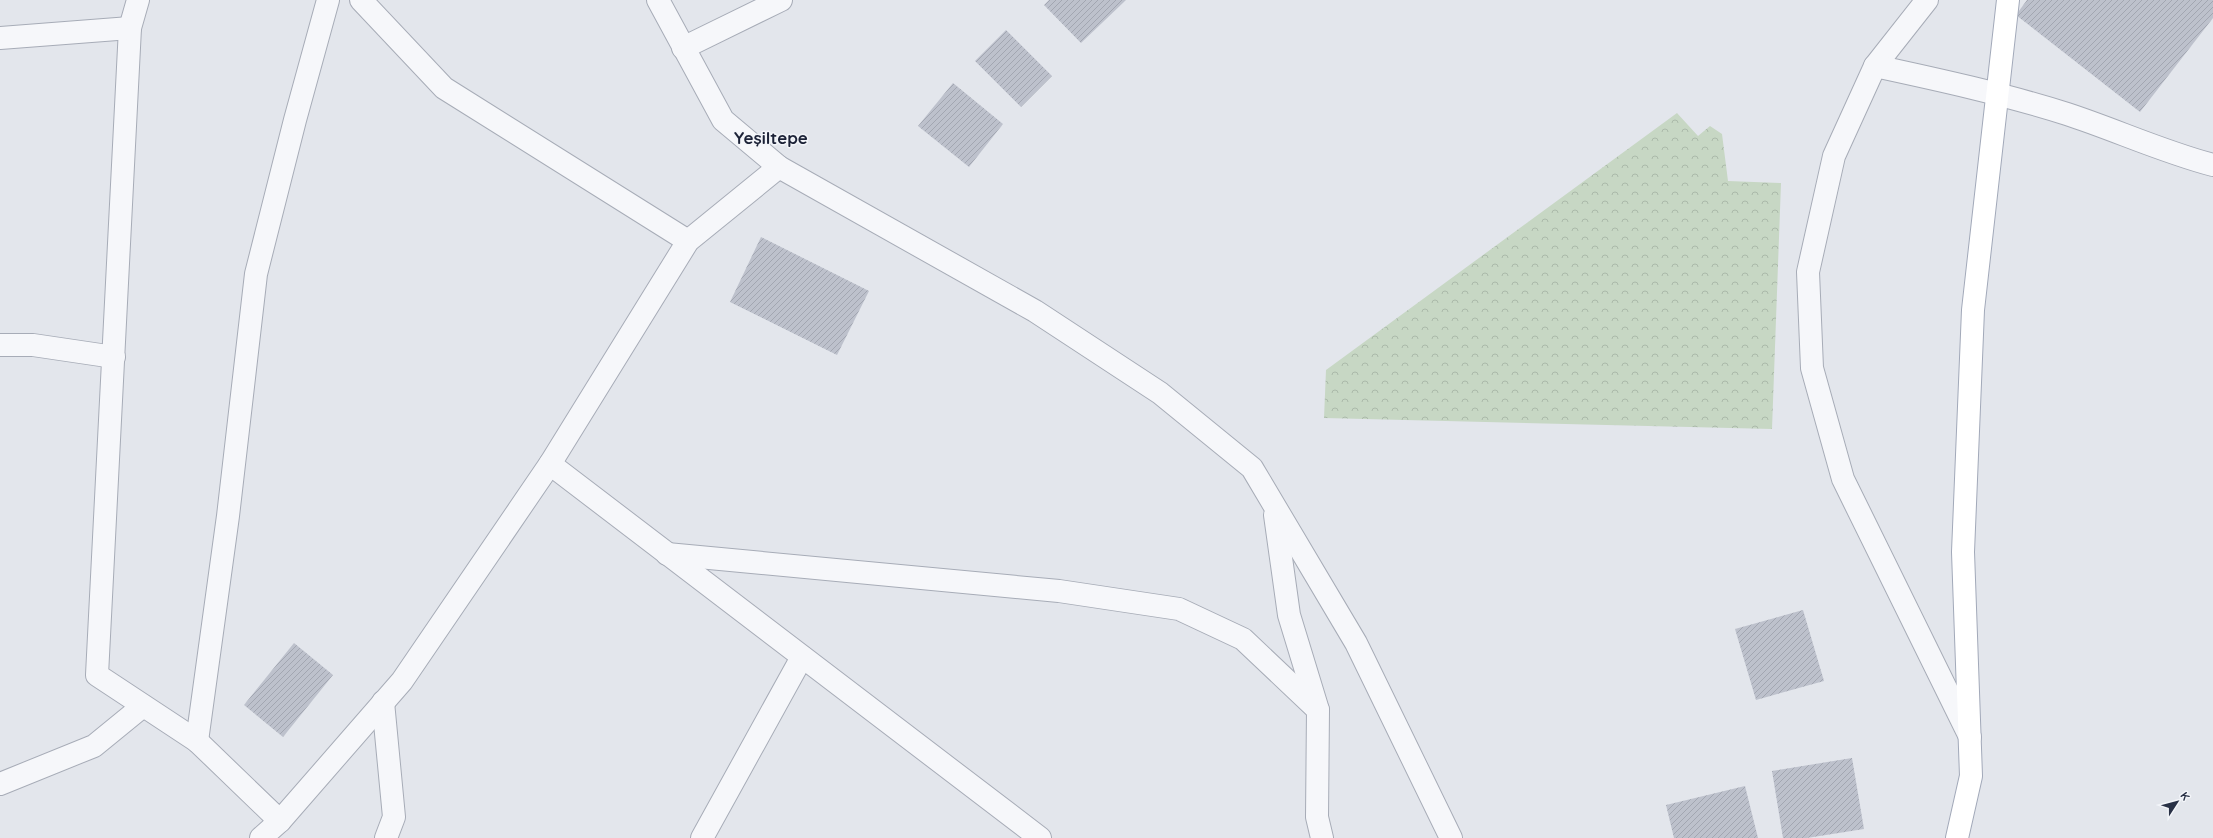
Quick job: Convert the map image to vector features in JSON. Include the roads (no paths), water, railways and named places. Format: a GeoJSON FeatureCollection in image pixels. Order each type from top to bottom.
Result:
{"type":"FeatureCollection","features":[{"type":"Feature","properties":{"kind":"main road"},"geometry":{"type":"LineString","coordinates":[[1957,838],[1971,776],[1963,552],[1973,317],[2008,0]]}},
{"type":"Feature","properties":{"kind":"street"},"geometry":{"type":"LineString","coordinates":[[138,0],[130,28],[97,675],[197,741],[280,822]]}},
{"type":"Feature","properties":{"kind":"street"},"geometry":{"type":"LineString","coordinates":[[197,741],[228,516],[256,274],[295,120],[328,0]]}},
{"type":"Feature","properties":{"kind":"street"},"geometry":{"type":"LineString","coordinates":[[361,0],[444,88],[688,241]]}},
{"type":"Feature","properties":{"kind":"street"},"geometry":{"type":"LineString","coordinates":[[658,0],[723,120],[779,167],[1035,311],[1160,393],[1252,468],[1356,643],[1451,838]]}},
{"type":"Feature","properties":{"kind":"street"},"geometry":{"type":"LineString","coordinates":[[683,48],[781,0]]}},
{"type":"Feature","properties":{"kind":"street"},"geometry":{"type":"LineString","coordinates":[[1927,0],[1876,66],[1834,156],[1808,272],[1812,368],[1843,478],[1970,736]]}},
{"type":"Feature","properties":{"kind":"street"},"geometry":{"type":"LineString","coordinates":[[0,38],[130,28]]}},
{"type":"Feature","properties":{"kind":"street"},"geometry":{"type":"LineString","coordinates":[[1876,66],[1998,93],[2068,114],[2184,157],[2213,165]]}},
{"type":"Feature","properties":{"kind":"street"},"geometry":{"type":"LineString","coordinates":[[261,838],[280,822],[402,681],[550,464],[688,241],[779,167]]}},
{"type":"Feature","properties":{"kind":"street"},"geometry":{"type":"LineString","coordinates":[[0,345],[34,345],[114,357]]}},
{"type":"Feature","properties":{"kind":"street"},"geometry":{"type":"LineString","coordinates":[[550,464],[802,657],[1026,834]]}},
{"type":"Feature","properties":{"kind":"street"},"geometry":{"type":"LineString","coordinates":[[1273,504],[1289,615],[1318,710],[1317,816],[1322,838]]}},
{"type":"Feature","properties":{"kind":"street"},"geometry":{"type":"LineString","coordinates":[[667,554],[1058,591],[1179,609],[1243,639],[1318,710]]}},
{"type":"Feature","properties":{"kind":"street"},"geometry":{"type":"LineString","coordinates":[[702,838],[802,657]]}},
{"type":"Feature","properties":{"kind":"street"},"geometry":{"type":"LineString","coordinates":[[383,702],[394,817],[386,838]]}},
{"type":"Feature","properties":{"kind":"street"},"geometry":{"type":"LineString","coordinates":[[0,784],[94,746],[143,706]]}},
{"type":"Feature","properties":{"kind":"district","name":"Yeşiltepe"},"geometry":{"type":"Point","coordinates":[771,137]}}]}
